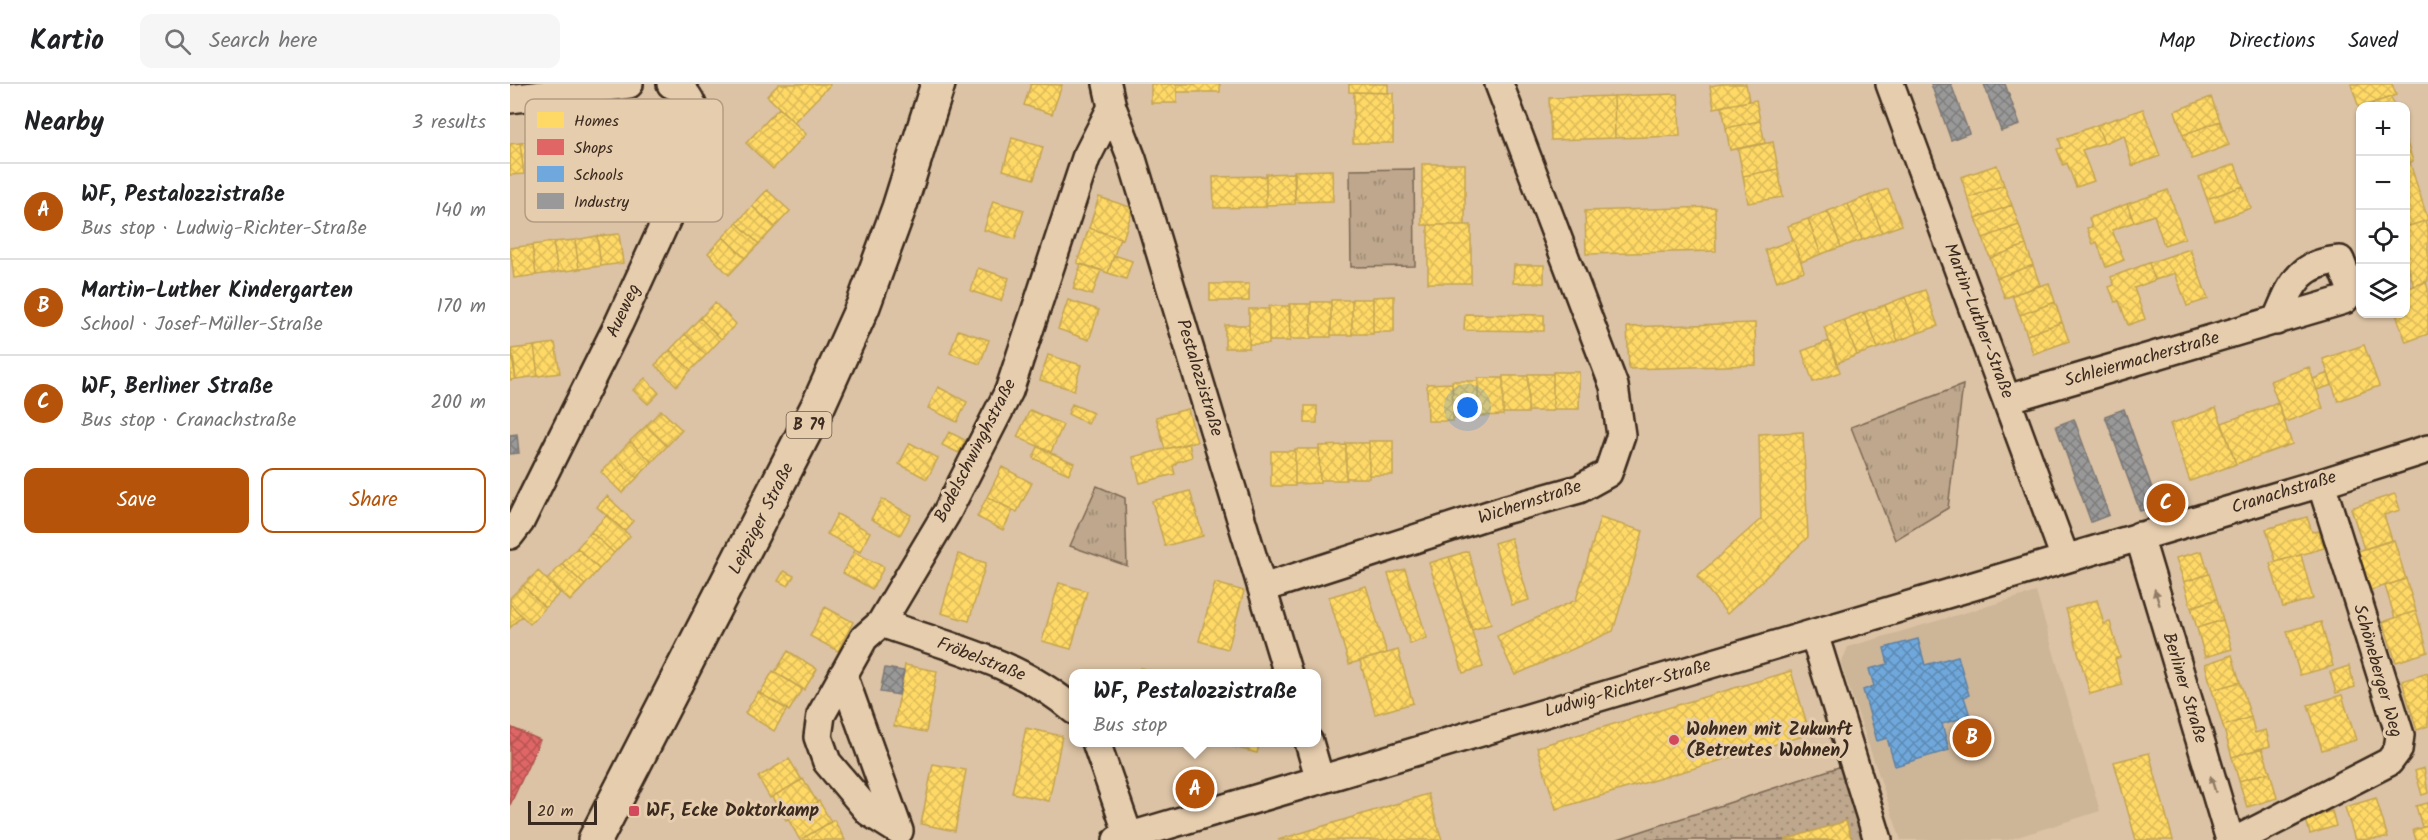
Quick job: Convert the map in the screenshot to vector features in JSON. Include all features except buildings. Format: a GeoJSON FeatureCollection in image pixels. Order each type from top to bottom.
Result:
{"type":"FeatureCollection","features":[{"type":"Feature","properties":{"kind":"main road","name":"Leipziger Straße"},"geometry":{"type":"LineString","coordinates":[[595,840],[819,406],[863,306],[938,84]]}},
{"type":"Feature","properties":{"kind":"street"},"geometry":{"type":"LineString","coordinates":[[510,99],[629,84]]}},
{"type":"Feature","properties":{"kind":"street","name":"Aueweg"},"geometry":{"type":"LineString","coordinates":[[671,84],[678,87],[691,99]]}},
{"type":"Feature","properties":{"kind":"street","name":"Wichernstraße"},"geometry":{"type":"LineString","coordinates":[[1263,588],[1504,510],[1579,489],[1608,473],[1621,435],[1614,386],[1499,84]]}},
{"type":"Feature","properties":{"kind":"street","name":"Martin-Luther-Straße"},"geometry":{"type":"LineString","coordinates":[[1890,84],[2065,558]]}},
{"type":"Feature","properties":{"kind":"street","name":"Pestalozzistraße"},"geometry":{"type":"LineString","coordinates":[[1110,96],[1132,159],[1287,669]]}},
{"type":"Feature","properties":{"kind":"street","name":"Bodelschwinghstraße"},"geometry":{"type":"LineString","coordinates":[[900,836],[869,812],[827,762],[818,737],[821,715],[864,638],[881,623],[946,513],[1009,391],[1086,158],[1110,96]]}},
{"type":"Feature","properties":{"kind":"street","name":"Aueweg"},"geometry":{"type":"LineString","coordinates":[[510,535],[520,522],[614,333],[665,222]]}},
{"type":"Feature","properties":{"kind":"street","name":"Schleiermacherstraße"},"geometry":{"type":"LineString","coordinates":[[2007,399],[2276,321]]}},
{"type":"Feature","properties":{"kind":"street","name":"Cranachstraße"},"geometry":{"type":"LineString","coordinates":[[2139,536],[2428,449]]}},
{"type":"Feature","properties":{"kind":"street","name":"Schöneberger Weg"},"geometry":{"type":"LineString","coordinates":[[2236,840],[2389,762],[2398,750],[2400,735],[2321,483]]}},
{"type":"Feature","properties":{"kind":"street","name":"Ludwig-Richter-Straße"},"geometry":{"type":"LineString","coordinates":[[1123,838],[2139,536]]}},
{"type":"Feature","properties":{"kind":"street","name":"Berliner Straße"},"geometry":{"type":"LineString","coordinates":[[2139,536],[2183,705],[2230,840]]}},
{"type":"Feature","properties":{"kind":"street","name":"Fröbelstraße"},"geometry":{"type":"LineString","coordinates":[[881,623],[1017,670],[1054,693],[1069,706]]}},
{"type":"Feature","properties":{"kind":"street"},"geometry":{"type":"LineString","coordinates":[[1814,634],[1878,840]]}},
{"type":"Feature","properties":{"kind":"street","name":"Bodelschwinghstraße"},"geometry":{"type":"LineString","coordinates":[[843,675],[900,836]]}},
{"type":"Feature","properties":{"kind":"street"},"geometry":{"type":"LineString","coordinates":[[1097,747],[1123,838]]}},
{"type":"Feature","properties":{"kind":"street"},"geometry":{"type":"LineString","coordinates":[[1310,747],[1320,780]]}},
{"type":"Feature","properties":{"kind":"shaded area"},"geometry":{"type":"Polygon","coordinates":[[[2036,592],[2100,811],[2008,840],[1901,840],[1841,664],[1848,647],[2036,592]]]}},
{"type":"Feature","properties":{"kind":"green space"},"geometry":{"type":"Polygon","coordinates":[[[1414,169],[1415,266],[1351,267],[1350,170],[1414,169]]]}},
{"type":"Feature","properties":{"kind":"green space"},"geometry":{"type":"Polygon","coordinates":[[[1963,385],[1948,508],[1895,540],[1851,427],[1963,385]]]}},
{"type":"Feature","properties":{"kind":"green space"},"geometry":{"type":"Polygon","coordinates":[[[1097,486],[1125,498],[1127,566],[1070,546],[1097,486]]]}},
{"type":"Feature","properties":{"kind":"green space"},"geometry":{"type":"Polygon","coordinates":[[[1854,762],[1878,840],[1615,840],[1854,762]]]}},
{"type":"Feature","properties":{"kind":"place","name":"WF, Berliner Straße"},"geometry":{"type":"Point","coordinates":[2166,503]}},
{"type":"Feature","properties":{"kind":"place","name":"Martin-Luther Kindergarten"},"geometry":{"type":"Point","coordinates":[1972,738]}},
{"type":"Feature","properties":{"kind":"place","name":"Wohnen mit Zukunft (Betreutes Wohnen)"},"geometry":{"type":"Point","coordinates":[1674,740]}},
{"type":"Feature","properties":{"kind":"place","name":"WF, Pestalozzistraße"},"geometry":{"type":"Point","coordinates":[1195,789]}},
{"type":"Feature","properties":{"kind":"place","name":"WF, Ecke Doktorkamp"},"geometry":{"type":"Point","coordinates":[634,811]}}]}
